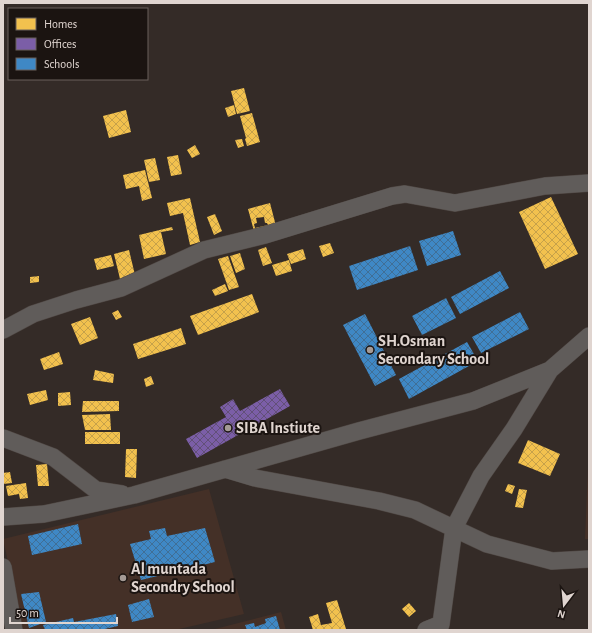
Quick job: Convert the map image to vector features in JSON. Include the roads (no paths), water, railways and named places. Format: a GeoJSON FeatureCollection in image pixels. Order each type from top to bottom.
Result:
{"type":"FeatureCollection","features":[{"type":"Feature","properties":{"kind":"street"},"geometry":{"type":"LineString","coordinates":[[3,330],[33,314],[120,288],[204,250],[265,235],[392,196],[406,194],[455,203],[545,186],[589,183]]}},
{"type":"Feature","properties":{"kind":"street"},"geometry":{"type":"LineString","coordinates":[[426,630],[441,624],[454,528],[481,476],[514,429],[550,370],[589,336]]}},
{"type":"Feature","properties":{"kind":"street"},"geometry":{"type":"LineString","coordinates":[[3,517],[44,514],[134,495],[473,401],[550,370]]}},
{"type":"Feature","properties":{"kind":"street"},"geometry":{"type":"LineString","coordinates":[[3,438],[53,457],[96,490],[134,495]]}},
{"type":"Feature","properties":{"kind":"street"},"geometry":{"type":"LineString","coordinates":[[225,469],[255,478],[379,501],[415,510],[487,544],[552,561],[589,559]]}},
{"type":"Feature","properties":{"kind":"street"},"geometry":{"type":"LineString","coordinates":[[3,567],[14,630]]}},
{"type":"Feature","properties":{"kind":"place","name":"SH.Osman Secondary School"},"geometry":{"type":"Point","coordinates":[370,350]}},
{"type":"Feature","properties":{"kind":"place","name":"SIBA Instiute"},"geometry":{"type":"Point","coordinates":[228,428]}},
{"type":"Feature","properties":{"kind":"place","name":"Al muntada Secondry School"},"geometry":{"type":"Point","coordinates":[123,578]}}]}
